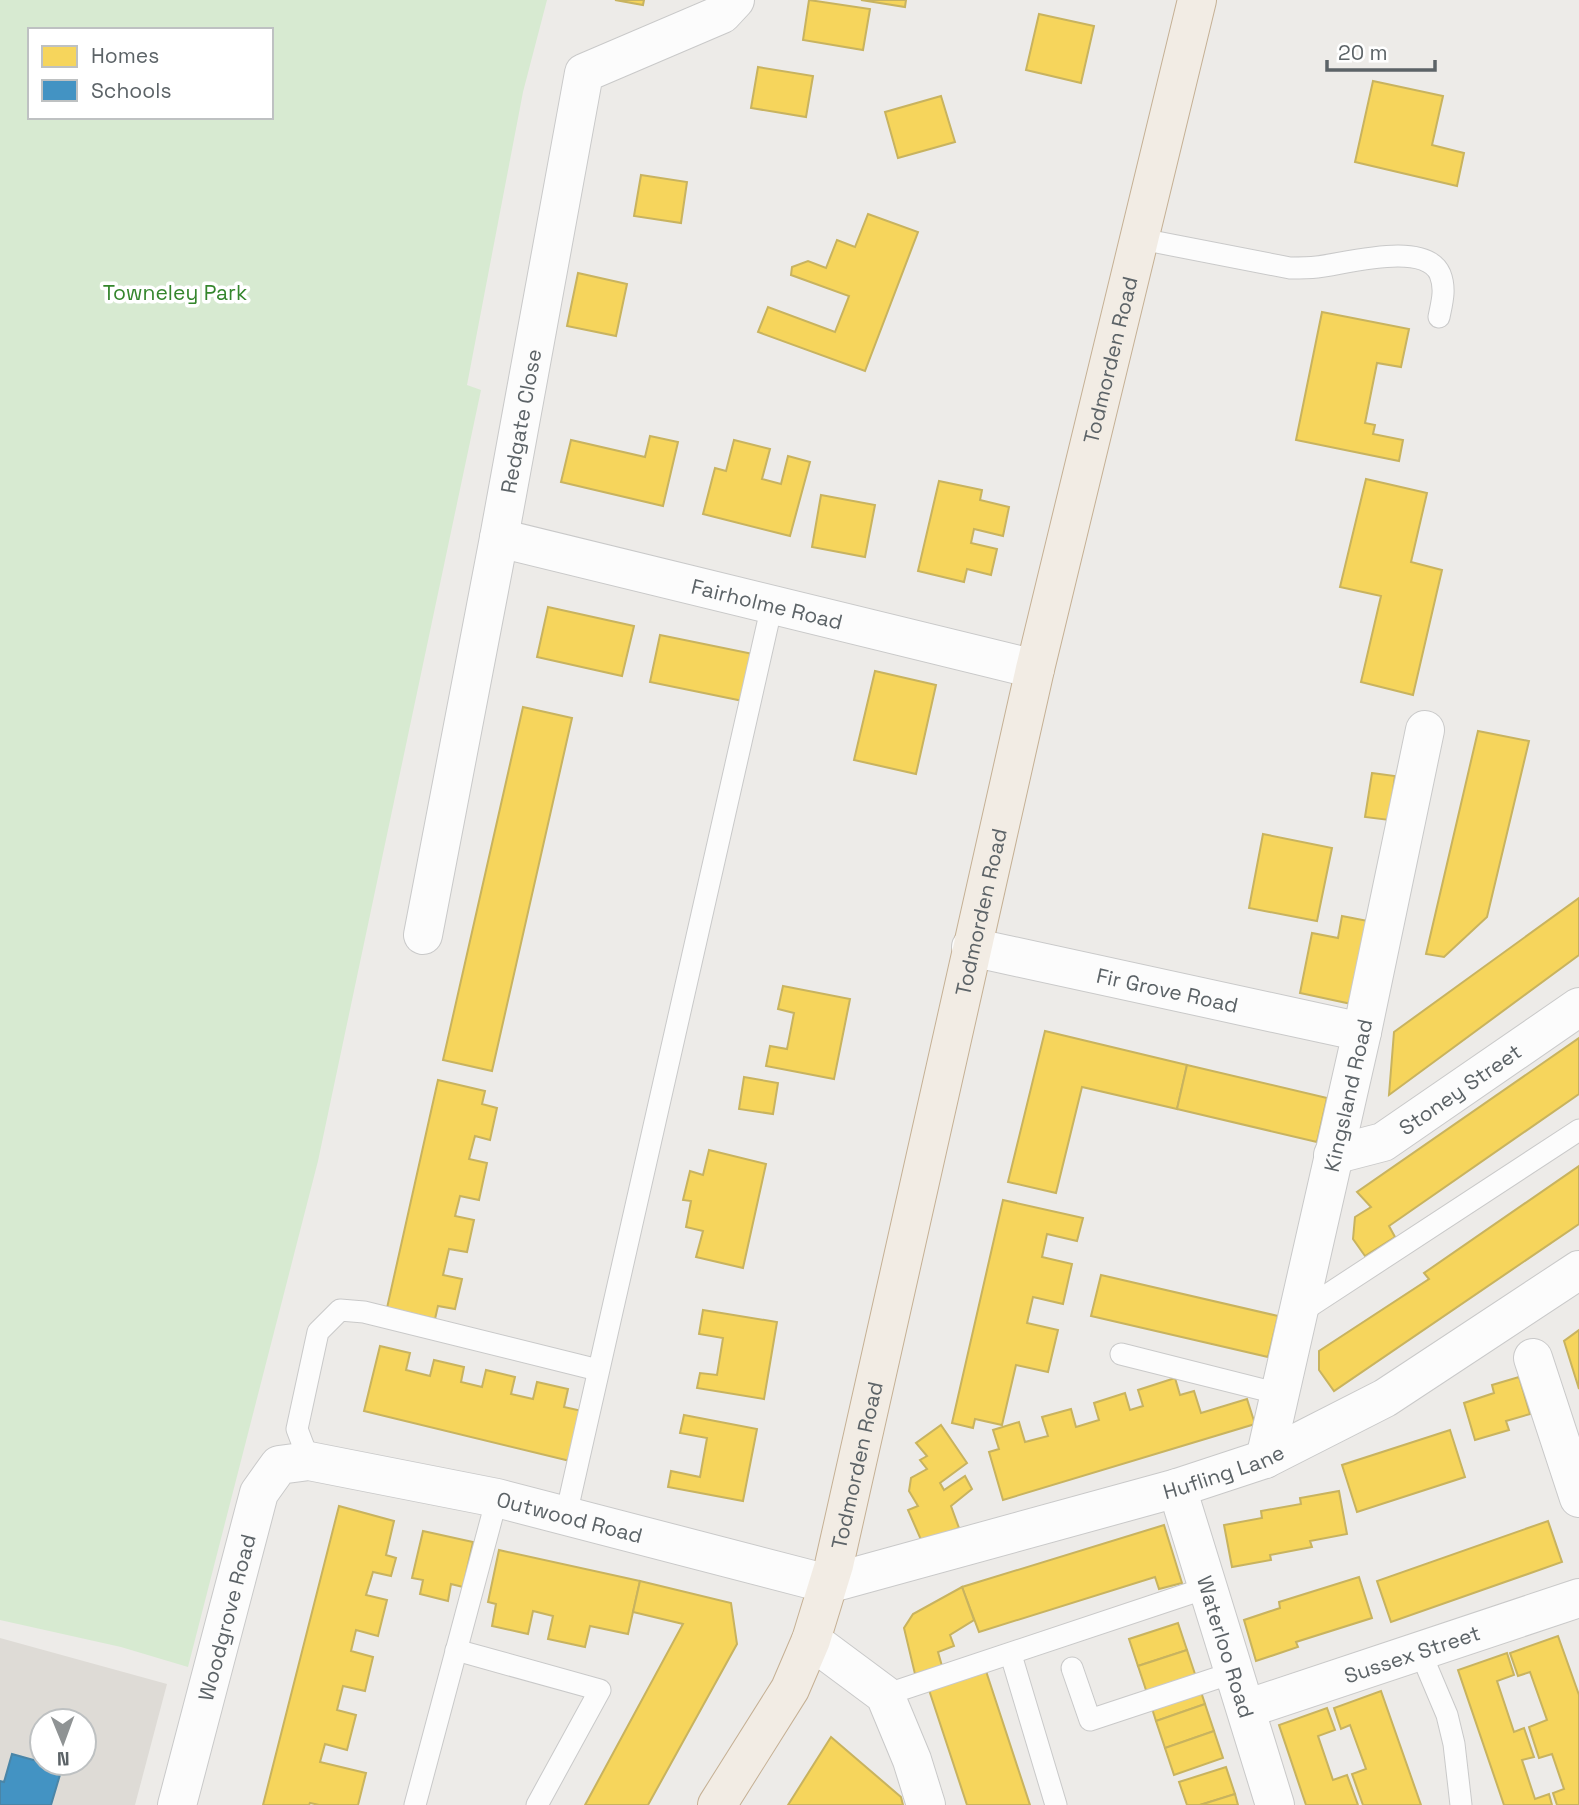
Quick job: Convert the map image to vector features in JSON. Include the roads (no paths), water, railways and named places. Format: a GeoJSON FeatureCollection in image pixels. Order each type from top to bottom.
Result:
{"type":"FeatureCollection","features":[{"type":"Feature","properties":{"kind":"highway","name":"Todmorden Road"},"geometry":{"type":"LineString","coordinates":[[717,1805],[790,1689],[811,1640],[828,1584],[1035,669],[1198,0]]}},
{"type":"Feature","properties":{"kind":"street","name":"Redgate Close"},"geometry":{"type":"LineString","coordinates":[[423,934],[584,73],[722,14],[735,0]]}},
{"type":"Feature","properties":{"kind":"street","name":"Fairholme Road"},"geometry":{"type":"LineString","coordinates":[[499,538],[1035,669]]}},
{"type":"Feature","properties":{"kind":"street","name":"Kingsland Road"},"geometry":{"type":"LineString","coordinates":[[1265,1459],[1362,1032],[1425,730]]}},
{"type":"Feature","properties":{"kind":"street","name":"Fir Grove Road"},"geometry":{"type":"LineString","coordinates":[[971,947],[1362,1032]]}},
{"type":"Feature","properties":{"kind":"street","name":"Stoney Street"},"geometry":{"type":"LineString","coordinates":[[1333,1155],[1383,1142],[1579,1007]]}},
{"type":"Feature","properties":{"kind":"street","name":"Hufling Lane"},"geometry":{"type":"LineString","coordinates":[[828,1584],[1177,1488],[1265,1459],[1385,1398],[1579,1270]]}},
{"type":"Feature","properties":{"kind":"street"},"geometry":{"type":"LineString","coordinates":[[1533,1358],[1570,1435],[1577,1484]]}},
{"type":"Feature","properties":{"kind":"street","name":"Outwood Road"},"geometry":{"type":"LineString","coordinates":[[309,1461],[497,1498],[828,1584]]}},
{"type":"Feature","properties":{"kind":"street","name":"Woodgrove Road"},"geometry":{"type":"LineString","coordinates":[[177,1805],[259,1493],[279,1465],[309,1461]]}},
{"type":"Feature","properties":{"kind":"street","name":"Waterloo Road"},"geometry":{"type":"LineString","coordinates":[[1177,1488],[1275,1805]]}},
{"type":"Feature","properties":{"kind":"street","name":"Sussex Street"},"geometry":{"type":"LineString","coordinates":[[1246,1709],[1579,1598]]}},
{"type":"Feature","properties":{"kind":"street"},"geometry":{"type":"LineString","coordinates":[[811,1640],[885,1696],[912,1760],[926,1805]]}},
{"type":"Feature","properties":{"kind":"lane"},"geometry":{"type":"LineString","coordinates":[[1141,239],[1290,268],[1314,268],[1375,256],[1430,262],[1439,272],[1444,290],[1439,317]]}},
{"type":"Feature","properties":{"kind":"lane"},"geometry":{"type":"LineString","coordinates":[[566,1515],[772,605]]}},
{"type":"Feature","properties":{"kind":"lane"},"geometry":{"type":"LineString","coordinates":[[1297,1314],[1579,1130]]}},
{"type":"Feature","properties":{"kind":"lane"},"geometry":{"type":"LineString","coordinates":[[309,1461],[297,1429],[317,1332],[340,1310],[364,1312],[598,1370]]}},
{"type":"Feature","properties":{"kind":"lane"},"geometry":{"type":"LineString","coordinates":[[1121,1354],[1280,1394]]}},
{"type":"Feature","properties":{"kind":"lane"},"geometry":{"type":"LineString","coordinates":[[415,1805],[497,1498]]}},
{"type":"Feature","properties":{"kind":"lane"},"geometry":{"type":"LineString","coordinates":[[885,1696],[1209,1587]]}},
{"type":"Feature","properties":{"kind":"lane"},"geometry":{"type":"LineString","coordinates":[[456,1650],[600,1690],[537,1805]]}},
{"type":"Feature","properties":{"kind":"lane"},"geometry":{"type":"LineString","coordinates":[[1420,1651],[1447,1715],[1454,1744],[1461,1805]]}},
{"type":"Feature","properties":{"kind":"lane"},"geometry":{"type":"LineString","coordinates":[[1011,1655],[1056,1805]]}},
{"type":"Feature","properties":{"kind":"lane"},"geometry":{"type":"LineString","coordinates":[[1072,1668],[1090,1720],[1235,1672]]}},
{"type":"Feature","properties":{"kind":"park label","name":"Towneley Park"},"geometry":{"type":"Point","coordinates":[175,292]}}]}
